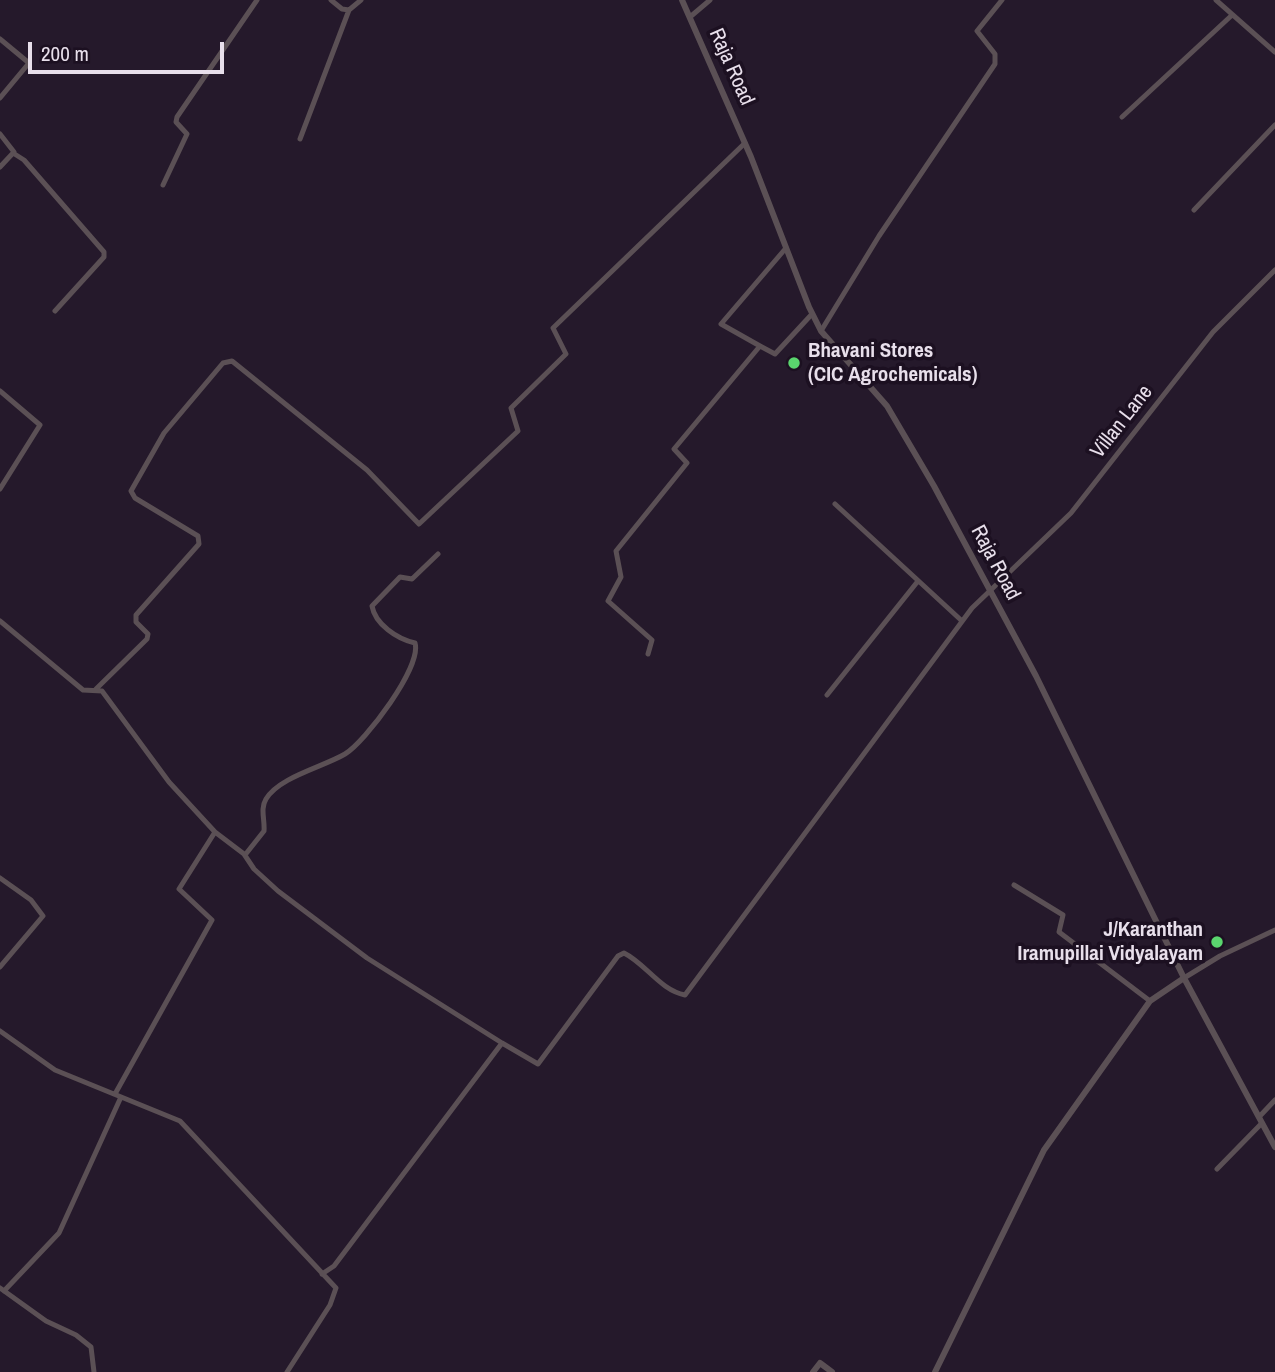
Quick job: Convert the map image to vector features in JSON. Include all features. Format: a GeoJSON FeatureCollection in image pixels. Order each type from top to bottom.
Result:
{"type":"FeatureCollection","features":[{"type":"Feature","properties":{"kind":"street"},"geometry":{"type":"LineString","coordinates":[[163,185],[187,134],[176,122],[177,117],[257,0]]}},
{"type":"Feature","properties":{"kind":"street"},"geometry":{"type":"LineString","coordinates":[[331,0],[342,9],[349,10]]}},
{"type":"Feature","properties":{"kind":"street"},"geometry":{"type":"LineString","coordinates":[[300,139],[349,10],[361,0]]}},
{"type":"Feature","properties":{"kind":"street","name":"Raja Road"},"geometry":{"type":"LineString","coordinates":[[682,0],[745,143],[821,331],[887,406],[1036,676],[1184,978],[1275,1147]]}},
{"type":"Feature","properties":{"kind":"street"},"geometry":{"type":"LineString","coordinates":[[690,17],[710,0]]}},
{"type":"Feature","properties":{"kind":"street"},"geometry":{"type":"LineString","coordinates":[[821,331],[879,236],[995,64],[995,54],[977,31],[1002,0]]}},
{"type":"Feature","properties":{"kind":"street"},"geometry":{"type":"LineString","coordinates":[[1216,0],[1275,52]]}},
{"type":"Feature","properties":{"kind":"street"},"geometry":{"type":"LineString","coordinates":[[1122,117],[1231,16]]}},
{"type":"Feature","properties":{"kind":"street"},"geometry":{"type":"LineString","coordinates":[[0,39],[29,63],[0,99]]}},
{"type":"Feature","properties":{"kind":"street"},"geometry":{"type":"LineString","coordinates":[[1194,210],[1275,125]]}},
{"type":"Feature","properties":{"kind":"street"},"geometry":{"type":"LineString","coordinates":[[0,134],[13,153],[24,160],[104,252],[104,257],[55,311]]}},
{"type":"Feature","properties":{"kind":"street"},"geometry":{"type":"LineString","coordinates":[[96,689],[147,639],[148,634],[136,622],[136,615],[199,544],[198,536],[135,498],[131,491],[164,433],[223,363],[232,361],[367,470],[419,524],[518,432],[510,408],[566,354],[553,328],[745,143]]}},
{"type":"Feature","properties":{"kind":"street"},"geometry":{"type":"LineString","coordinates":[[0,167],[13,153]]}},
{"type":"Feature","properties":{"kind":"street"},"geometry":{"type":"LineString","coordinates":[[786,248],[721,324],[775,354],[813,314]]}},
{"type":"Feature","properties":{"kind":"street","name":"Villan Lane"},"geometry":{"type":"LineString","coordinates":[[502,1044],[538,1064],[618,956],[624,953],[638,960],[672,992],[685,995],[962,621],[989,590],[1071,513],[1213,332],[1275,270]]}},
{"type":"Feature","properties":{"kind":"street"},"geometry":{"type":"LineString","coordinates":[[648,654],[652,640],[608,601],[621,577],[616,551],[687,463],[674,449],[760,345]]}},
{"type":"Feature","properties":{"kind":"street"},"geometry":{"type":"LineString","coordinates":[[0,391],[40,425],[0,489]]}},
{"type":"Feature","properties":{"kind":"street"},"geometry":{"type":"LineString","coordinates":[[835,504],[962,621]]}},
{"type":"Feature","properties":{"kind":"street"},"geometry":{"type":"LineString","coordinates":[[245,855],[264,831],[262,811],[265,800],[272,791],[315,766],[345,754],[364,737],[404,680],[417,650],[415,643],[399,639],[374,616],[372,606],[390,583],[400,577],[412,579],[438,554]]}},
{"type":"Feature","properties":{"kind":"street"},"geometry":{"type":"LineString","coordinates":[[827,695],[918,580]]}},
{"type":"Feature","properties":{"kind":"street"},"geometry":{"type":"LineString","coordinates":[[0,621],[83,690],[102,691],[169,782],[215,832],[245,855],[254,869],[278,891],[323,926],[502,1044],[334,1266],[322,1274]]}},
{"type":"Feature","properties":{"kind":"street"},"geometry":{"type":"LineString","coordinates":[[94,1372],[91,1348],[76,1335],[46,1321],[2,1290],[59,1233],[118,1096],[212,920],[179,889],[215,832]]}},
{"type":"Feature","properties":{"kind":"street"},"geometry":{"type":"LineString","coordinates":[[0,878],[31,900],[43,916],[0,967]]}},
{"type":"Feature","properties":{"kind":"street"},"geometry":{"type":"LineString","coordinates":[[1014,885],[1063,915],[1059,932],[1150,1001]]}},
{"type":"Feature","properties":{"kind":"street"},"geometry":{"type":"LineString","coordinates":[[935,1372],[1044,1150],[1150,1001],[1220,956],[1275,930]]}},
{"type":"Feature","properties":{"kind":"street"},"geometry":{"type":"LineString","coordinates":[[0,1031],[55,1070],[180,1121],[336,1288],[330,1305],[287,1372]]}},
{"type":"Feature","properties":{"kind":"street"},"geometry":{"type":"LineString","coordinates":[[1217,1169],[1275,1100]]}},
{"type":"Feature","properties":{"kind":"street"},"geometry":{"type":"LineString","coordinates":[[813,1372],[821,1363],[832,1372]]}},
{"type":"Feature","properties":{"kind":"place","name":"Bhavani Stores (CIC Agrochemicals)"},"geometry":{"type":"Point","coordinates":[794,363]}},
{"type":"Feature","properties":{"kind":"place","name":"J/Karanthan Iramupillai Vidyalayam"},"geometry":{"type":"Point","coordinates":[1217,942]}}]}
